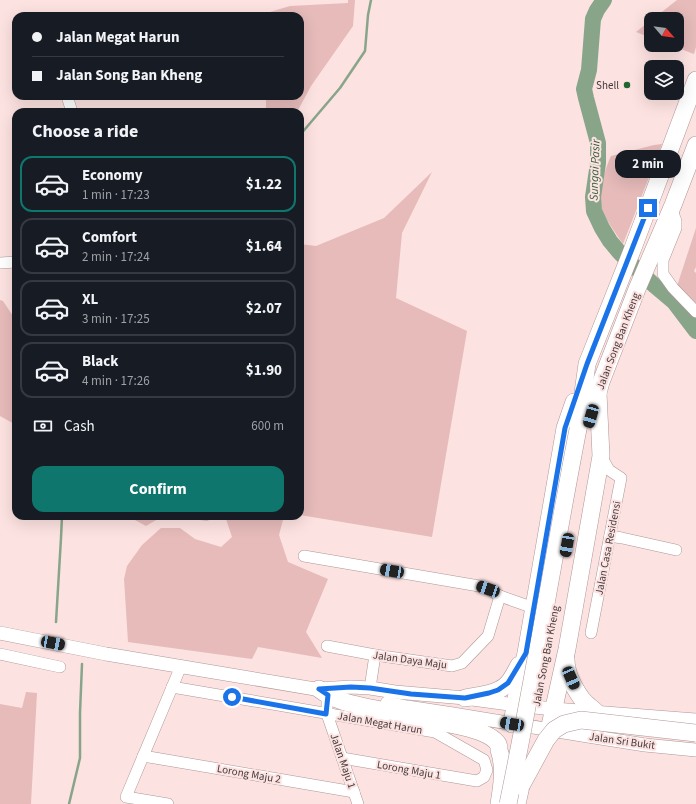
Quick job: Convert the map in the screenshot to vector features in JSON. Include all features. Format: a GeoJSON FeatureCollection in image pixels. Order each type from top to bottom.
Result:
{"type":"FeatureCollection","features":[{"type":"Feature","properties":{"kind":"main road","name":"Jalan Song Ban Kheng"},"geometry":{"type":"LineString","coordinates":[[517,804],[548,649],[583,428],[587,364],[622,277],[696,80]]}},
{"type":"Feature","properties":{"kind":"main road","name":"Jalan Song Ban Kheng"},"geometry":{"type":"LineString","coordinates":[[508,804],[583,428],[598,393],[637,289],[673,205],[696,145]]}},
{"type":"Feature","properties":{"kind":"main road"},"geometry":{"type":"LineString","coordinates":[[512,724],[526,653],[565,428],[587,364]]}},
{"type":"Feature","properties":{"kind":"main road"},"geometry":{"type":"LineString","coordinates":[[549,730],[567,649],[602,468],[598,393]]}},
{"type":"Feature","properties":{"kind":"main road"},"geometry":{"type":"LineString","coordinates":[[567,649],[566,666],[575,689],[583,700],[596,712]]}},
{"type":"Feature","properties":{"kind":"main road"},"geometry":{"type":"LineString","coordinates":[[465,698],[498,690],[508,683],[526,653]]}},
{"type":"Feature","properties":{"kind":"main road"},"geometry":{"type":"LineString","coordinates":[[323,692],[335,699],[414,718],[477,730],[489,736],[498,744],[502,757],[503,772],[499,804]]}},
{"type":"Feature","properties":{"kind":"main road"},"geometry":{"type":"LineString","coordinates":[[521,786],[546,740],[554,730],[564,724],[581,720],[696,733]]}},
{"type":"Feature","properties":{"kind":"street"},"geometry":{"type":"LineString","coordinates":[[673,205],[676,228],[663,260],[663,274],[673,288],[696,312]]}},
{"type":"Feature","properties":{"kind":"street"},"geometry":{"type":"LineString","coordinates":[[0,263],[12,262]]}},
{"type":"Feature","properties":{"kind":"street","name":"Jalan Casa Residensi"},"geometry":{"type":"LineString","coordinates":[[591,633],[621,478],[602,468]]}},
{"type":"Feature","properties":{"kind":"street"},"geometry":{"type":"LineString","coordinates":[[610,536],[676,550]]}},
{"type":"Feature","properties":{"kind":"street"},"geometry":{"type":"LineString","coordinates":[[304,556],[479,586],[500,596],[534,608]]}},
{"type":"Feature","properties":{"kind":"street","name":"Jalan Daya Maju"},"geometry":{"type":"LineString","coordinates":[[327,646],[375,655],[452,666],[462,663],[488,636],[500,596]]}},
{"type":"Feature","properties":{"kind":"street","name":"Jalan Megat Harun"},"geometry":{"type":"LineString","coordinates":[[0,633],[106,654],[407,707],[549,730]]}},
{"type":"Feature","properties":{"kind":"street"},"geometry":{"type":"LineString","coordinates":[[0,654],[60,667]]}},
{"type":"Feature","properties":{"kind":"street"},"geometry":{"type":"LineString","coordinates":[[370,688],[375,655]]}},
{"type":"Feature","properties":{"kind":"street"},"geometry":{"type":"LineString","coordinates":[[168,804],[126,797],[181,666]]}},
{"type":"Feature","properties":{"kind":"street","name":"Jalan Megat Harun"},"geometry":{"type":"LineString","coordinates":[[172,687],[435,732],[484,760],[487,770],[484,777],[477,781]]}},
{"type":"Feature","properties":{"kind":"street","name":"Jalan Megat Harun"},"geometry":{"type":"LineString","coordinates":[[323,692],[351,687],[370,688],[554,709]]}},
{"type":"Feature","properties":{"kind":"street","name":"Jalan Maju 1"},"geometry":{"type":"LineString","coordinates":[[323,692],[326,714],[358,804]]}},
{"type":"Feature","properties":{"kind":"street"},"geometry":{"type":"LineString","coordinates":[[554,709],[696,720]]}},
{"type":"Feature","properties":{"kind":"street","name":"Jalan Sri Bukit"},"geometry":{"type":"LineString","coordinates":[[549,730],[645,745],[696,750]]}},
{"type":"Feature","properties":{"kind":"street","name":"Lorong Maju 2"},"geometry":{"type":"LineString","coordinates":[[143,756],[354,792]]}},
{"type":"Feature","properties":{"kind":"street","name":"Lorong Maju 1"},"geometry":{"type":"LineString","coordinates":[[342,758],[477,781]]}},
{"type":"Feature","properties":{"kind":"shaded area"},"geometry":{"type":"Polygon","coordinates":[[[348,0],[355,0],[353,26],[311,86],[304,99],[304,12],[270,12],[290,6],[348,3],[348,0]]]}},
{"type":"Feature","properties":{"kind":"shaded area"},"geometry":{"type":"Polygon","coordinates":[[[677,0],[696,0],[696,47],[694,54],[684,50],[684,12],[662,12],[677,0]]]}},
{"type":"Feature","properties":{"kind":"shaded area"},"geometry":{"type":"Polygon","coordinates":[[[644,26],[644,35],[636,32],[644,26]]]}},
{"type":"Feature","properties":{"kind":"shaded area"},"geometry":{"type":"Polygon","coordinates":[[[266,100],[303,100],[299,108],[266,108],[266,100]]]}},
{"type":"Feature","properties":{"kind":"shaded area"},"geometry":{"type":"Polygon","coordinates":[[[662,144],[623,244],[607,220],[599,200],[609,161],[611,156],[662,144]]]}},
{"type":"Feature","properties":{"kind":"shaded area"},"geometry":{"type":"Polygon","coordinates":[[[432,172],[402,233],[396,298],[467,331],[432,537],[304,516],[304,244],[316,246],[384,218],[432,172]]]}},
{"type":"Feature","properties":{"kind":"shaded area"},"geometry":{"type":"Polygon","coordinates":[[[696,228],[696,267],[694,271],[696,273],[696,305],[677,286],[696,228]]]}},
{"type":"Feature","properties":{"kind":"shaded area"},"geometry":{"type":"Polygon","coordinates":[[[0,300],[3,301],[12,314],[12,423],[0,416],[0,300]]]}},
{"type":"Feature","properties":{"kind":"shaded area"},"geometry":{"type":"Polygon","coordinates":[[[135,520],[156,520],[146,526],[135,520]]]}},
{"type":"Feature","properties":{"kind":"shaded area"},"geometry":{"type":"Polygon","coordinates":[[[226,520],[283,520],[279,535],[288,562],[328,579],[306,632],[322,658],[258,647],[252,659],[128,642],[124,579],[127,566],[142,545],[161,528],[180,528],[195,539],[221,547],[232,537],[226,520]]]}},
{"type":"Feature","properties":{"kind":"shaded area"},"geometry":{"type":"Polygon","coordinates":[[[26,692],[37,693],[31,804],[0,804],[0,704],[22,708],[26,692]]]}},
{"type":"Feature","properties":{"kind":"waterway"},"geometry":{"type":"LineString","coordinates":[[304,130],[340,88],[365,51],[368,15],[371,0]]}},
{"type":"Feature","properties":{"kind":"waterway","name":"Sungai Pasir"},"geometry":{"type":"LineString","coordinates":[[604,0],[593,19],[589,70],[584,89],[598,143],[598,163],[593,197],[594,211],[610,241],[620,253],[674,302],[696,331]]}},
{"type":"Feature","properties":{"kind":"waterway"},"geometry":{"type":"LineString","coordinates":[[56,622],[62,520]]}},
{"type":"Feature","properties":{"kind":"waterway"},"geometry":{"type":"LineString","coordinates":[[69,804],[80,758],[82,664]]}},
{"type":"Feature","properties":{"kind":"place","name":"Shell"},"geometry":{"type":"Point","coordinates":[627,85]}},
{"type":"Feature","properties":{"kind":"route"},"geometry":{"type":"LineString","coordinates":[[232,697],[326,714],[328,695],[319,689],[351,687],[370,688],[411,694],[465,698],[498,690],[508,683],[526,653],[565,428],[587,364],[648,208]]}}]}
